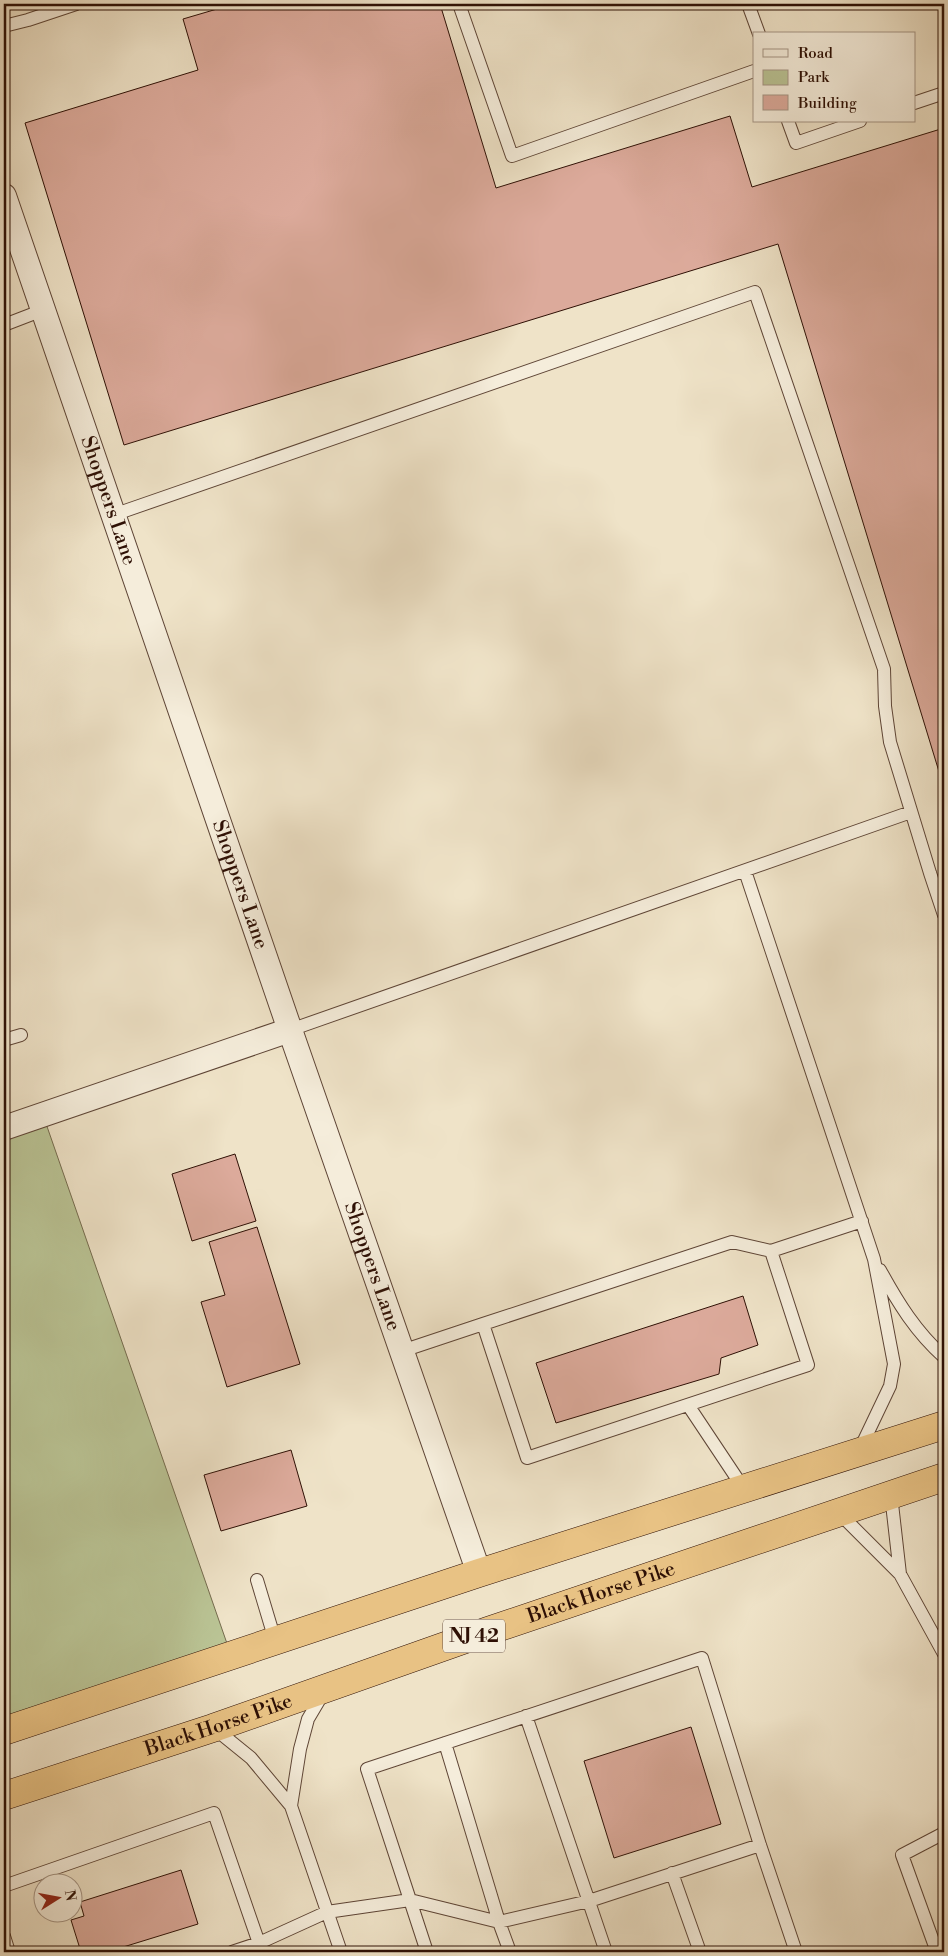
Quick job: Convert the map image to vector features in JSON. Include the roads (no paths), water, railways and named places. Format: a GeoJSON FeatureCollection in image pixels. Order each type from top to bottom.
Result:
{"type":"FeatureCollection","features":[{"type":"Feature","properties":{"kind":"highway"},"geometry":{"type":"LineString","coordinates":[[4,1731],[479,1573],[944,1426]]}},
{"type":"Feature","properties":{"kind":"highway","name":"Black Horse Pike"},"geometry":{"type":"LineString","coordinates":[[4,1796],[213,1728],[488,1631],[944,1477]]}},
{"type":"Feature","properties":{"kind":"street","name":"Shoppers Lane"},"geometry":{"type":"LineString","coordinates":[[4,196],[290,1030],[479,1573]]}},
{"type":"Feature","properties":{"kind":"street"},"geometry":{"type":"LineString","coordinates":[[4,1128],[290,1030]]}},
{"type":"Feature","properties":{"kind":"lane"},"geometry":{"type":"LineString","coordinates":[[4,26],[76,4]]}},
{"type":"Feature","properties":{"kind":"lane"},"geometry":{"type":"LineString","coordinates":[[459,4],[512,156],[753,71]]}},
{"type":"Feature","properties":{"kind":"lane"},"geometry":{"type":"LineString","coordinates":[[748,4],[758,32]]}},
{"type":"Feature","properties":{"kind":"lane"},"geometry":{"type":"LineString","coordinates":[[916,102],[944,93]]}},
{"type":"Feature","properties":{"kind":"lane"},"geometry":{"type":"LineString","coordinates":[[788,122],[796,143],[857,122]]}},
{"type":"Feature","properties":{"kind":"lane"},"geometry":{"type":"LineString","coordinates":[[113,515],[755,292],[884,669],[885,706],[890,742],[910,812],[944,915]]}},
{"type":"Feature","properties":{"kind":"lane"},"geometry":{"type":"LineString","coordinates":[[4,325],[42,310]]}},
{"type":"Feature","properties":{"kind":"lane"},"geometry":{"type":"LineString","coordinates":[[290,1030],[910,812]]}},
{"type":"Feature","properties":{"kind":"lane"},"geometry":{"type":"LineString","coordinates":[[745,871],[874,1259],[894,1364],[890,1386],[858,1452]]}},
{"type":"Feature","properties":{"kind":"lane"},"geometry":{"type":"LineString","coordinates":[[4,1040],[20,1035]]}},
{"type":"Feature","properties":{"kind":"lane"},"geometry":{"type":"LineString","coordinates":[[402,1351],[732,1242],[771,1251],[862,1221]]}},
{"type":"Feature","properties":{"kind":"lane"},"geometry":{"type":"LineString","coordinates":[[483,1324],[527,1458],[808,1365],[771,1251]]}},
{"type":"Feature","properties":{"kind":"lane"},"geometry":{"type":"LineString","coordinates":[[874,1259],[902,1309],[926,1341],[944,1357]]}},
{"type":"Feature","properties":{"kind":"lane"},"geometry":{"type":"LineString","coordinates":[[688,1405],[744,1489]]}},
{"type":"Feature","properties":{"kind":"lane"},"geometry":{"type":"LineString","coordinates":[[892,1495],[900,1574]]}},
{"type":"Feature","properties":{"kind":"lane"},"geometry":{"type":"LineString","coordinates":[[839,1513],[900,1574],[944,1654]]}},
{"type":"Feature","properties":{"kind":"lane"},"geometry":{"type":"LineString","coordinates":[[257,1580],[275,1640]]}},
{"type":"Feature","properties":{"kind":"lane"},"geometry":{"type":"LineString","coordinates":[[426,1952],[367,1769],[702,1658],[760,1845],[796,1952]]}},
{"type":"Feature","properties":{"kind":"lane"},"geometry":{"type":"LineString","coordinates":[[291,1806],[300,1750],[308,1719],[326,1688]]}},
{"type":"Feature","properties":{"kind":"lane"},"geometry":{"type":"LineString","coordinates":[[526,1716],[606,1952]]}},
{"type":"Feature","properties":{"kind":"lane"},"geometry":{"type":"LineString","coordinates":[[213,1728],[251,1758],[291,1806],[341,1952]]}},
{"type":"Feature","properties":{"kind":"lane"},"geometry":{"type":"LineString","coordinates":[[445,1744],[499,1922],[510,1952]]}},
{"type":"Feature","properties":{"kind":"lane"},"geometry":{"type":"LineString","coordinates":[[4,1886],[214,1813],[260,1948]]}},
{"type":"Feature","properties":{"kind":"lane"},"geometry":{"type":"LineString","coordinates":[[937,1952],[902,1855],[944,1832]]}},
{"type":"Feature","properties":{"kind":"lane"},"geometry":{"type":"LineString","coordinates":[[232,1952],[260,1948],[327,1912],[410,1900],[499,1922],[589,1901],[760,1845]]}},
{"type":"Feature","properties":{"kind":"lane"},"geometry":{"type":"LineString","coordinates":[[672,1874],[700,1952]]}},
{"type":"Feature","properties":{"kind":"lane"},"geometry":{"type":"LineString","coordinates":[[4,1936],[9,1952]]}}]}
